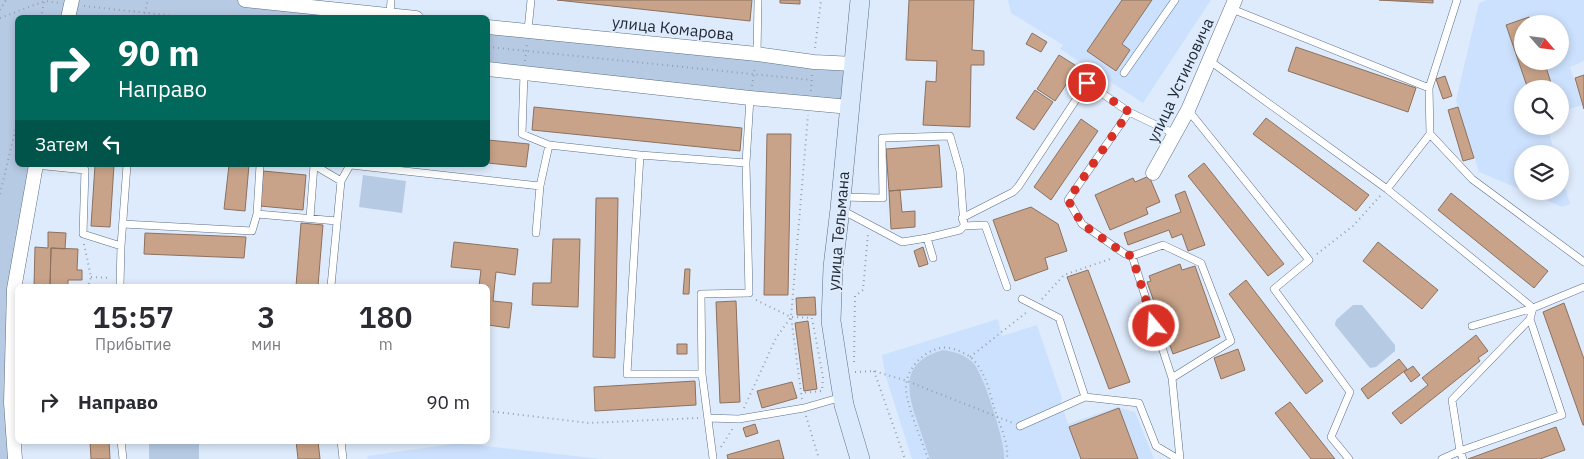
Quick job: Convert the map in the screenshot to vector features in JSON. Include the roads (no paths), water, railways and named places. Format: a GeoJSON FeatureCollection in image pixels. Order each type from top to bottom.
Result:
{"type":"FeatureCollection","features":[{"type":"Feature","properties":{"kind":"main road","name":"улица Тельмана"},"geometry":{"type":"LineString","coordinates":[[860,0],[841,203],[833,267],[831,321],[843,397],[860,459]]}},
{"type":"Feature","properties":{"kind":"street"},"geometry":{"type":"LineString","coordinates":[[245,0],[391,7],[409,15]]}},
{"type":"Feature","properties":{"kind":"street","name":"улица Устиновича"},"geometry":{"type":"LineString","coordinates":[[1154,173],[1188,110],[1234,4]]}},
{"type":"Feature","properties":{"kind":"street","name":"улица Комарова"},"geometry":{"type":"LineString","coordinates":[[490,27],[757,54],[814,62],[855,64]]}},
{"type":"Feature","properties":{"kind":"street"},"geometry":{"type":"LineString","coordinates":[[490,69],[850,107]]}},
{"type":"Feature","properties":{"kind":"street"},"geometry":{"type":"LineString","coordinates":[[15,459],[11,403],[15,347],[14,288],[36,167]]}},
{"type":"Feature","properties":{"kind":"lane"},"geometry":{"type":"LineString","coordinates":[[528,30],[531,0]]}},
{"type":"Feature","properties":{"kind":"lane"},"geometry":{"type":"LineString","coordinates":[[757,54],[758,0]]}},
{"type":"Feature","properties":{"kind":"lane"},"geometry":{"type":"LineString","coordinates":[[1124,73],[1175,0]]}},
{"type":"Feature","properties":{"kind":"lane"},"geometry":{"type":"LineString","coordinates":[[1387,189],[1430,134],[1429,88],[1457,0]]}},
{"type":"Feature","properties":{"kind":"lane"},"geometry":{"type":"LineString","coordinates":[[1234,4],[1429,88]]}},
{"type":"Feature","properties":{"kind":"lane"},"geometry":{"type":"LineString","coordinates":[[1210,61],[1387,189],[1533,308]]}},
{"type":"Feature","properties":{"kind":"lane"},"geometry":{"type":"LineString","coordinates":[[524,73],[522,134],[549,145],[640,155],[746,163]]}},
{"type":"Feature","properties":{"kind":"lane"},"geometry":{"type":"LineString","coordinates":[[962,218],[1013,192],[1018,187],[1087,83],[1129,112],[1175,134]]}},
{"type":"Feature","properties":{"kind":"lane"},"geometry":{"type":"LineString","coordinates":[[713,458],[702,374],[701,294],[749,293],[746,163],[750,98]]}},
{"type":"Feature","properties":{"kind":"lane"},"geometry":{"type":"LineString","coordinates":[[1188,110],[1309,260],[1274,289],[1350,392],[1331,437],[1349,459]]}},
{"type":"Feature","properties":{"kind":"lane"},"geometry":{"type":"LineString","coordinates":[[1129,112],[1068,200],[1082,224],[1128,255],[1172,378],[1179,459]]}},
{"type":"Feature","properties":{"kind":"lane"},"geometry":{"type":"LineString","coordinates":[[1430,134],[1472,179],[1584,262]]}},
{"type":"Feature","properties":{"kind":"lane"},"geometry":{"type":"LineString","coordinates":[[841,203],[883,198],[882,138],[950,136],[960,171],[964,226]]}},
{"type":"Feature","properties":{"kind":"lane"},"geometry":{"type":"LineString","coordinates":[[536,233],[540,186],[549,145]]}},
{"type":"Feature","properties":{"kind":"lane"},"geometry":{"type":"LineString","coordinates":[[640,155],[627,374],[702,374]]}},
{"type":"Feature","properties":{"kind":"lane"},"geometry":{"type":"LineString","coordinates":[[56,167],[85,170],[83,234],[121,246]]}},
{"type":"Feature","properties":{"kind":"lane"},"geometry":{"type":"LineString","coordinates":[[120,282],[127,167]]}},
{"type":"Feature","properties":{"kind":"lane"},"geometry":{"type":"LineString","coordinates":[[123,224],[252,231],[257,214],[260,167]]}},
{"type":"Feature","properties":{"kind":"lane"},"geometry":{"type":"LineString","coordinates":[[310,218],[314,167]]}},
{"type":"Feature","properties":{"kind":"lane"},"geometry":{"type":"LineString","coordinates":[[316,167],[341,181]]}},
{"type":"Feature","properties":{"kind":"lane"},"geometry":{"type":"LineString","coordinates":[[331,284],[341,181],[349,167]]}},
{"type":"Feature","properties":{"kind":"lane"},"geometry":{"type":"LineString","coordinates":[[368,167],[540,186]]}},
{"type":"Feature","properties":{"kind":"lane"},"geometry":{"type":"LineString","coordinates":[[841,203],[868,224],[902,242],[960,230],[964,226],[985,225],[1007,287]]}},
{"type":"Feature","properties":{"kind":"lane"},"geometry":{"type":"LineString","coordinates":[[257,214],[337,221]]}},
{"type":"Feature","properties":{"kind":"lane"},"geometry":{"type":"LineString","coordinates":[[927,238],[932,258]]}},
{"type":"Feature","properties":{"kind":"lane"},"geometry":{"type":"LineString","coordinates":[[1128,255],[1163,245],[1201,263],[1231,341],[1172,378]]}},
{"type":"Feature","properties":{"kind":"lane"},"geometry":{"type":"LineString","coordinates":[[1472,326],[1533,308],[1584,287]]}},
{"type":"Feature","properties":{"kind":"lane"},"geometry":{"type":"LineString","coordinates":[[1022,299],[1059,318],[1085,397]]}},
{"type":"Feature","properties":{"kind":"lane"},"geometry":{"type":"LineString","coordinates":[[1464,459],[1460,451],[1452,400],[1530,319],[1533,308]]}},
{"type":"Feature","properties":{"kind":"lane"},"geometry":{"type":"LineString","coordinates":[[1442,459],[1562,415],[1530,319]]}},
{"type":"Feature","properties":{"kind":"lane"},"geometry":{"type":"LineString","coordinates":[[708,418],[739,419],[804,408],[843,397]]}},
{"type":"Feature","properties":{"kind":"lane"},"geometry":{"type":"LineString","coordinates":[[1020,426],[1085,397],[1138,403],[1156,446],[1179,459]]}},
{"type":"Feature","properties":{"kind":"lane"},"geometry":{"type":"LineString","coordinates":[[122,444],[123,459]]}},
{"type":"Feature","properties":{"kind":"lane"},"geometry":{"type":"LineString","coordinates":[[341,444],[343,459]]}}]}
